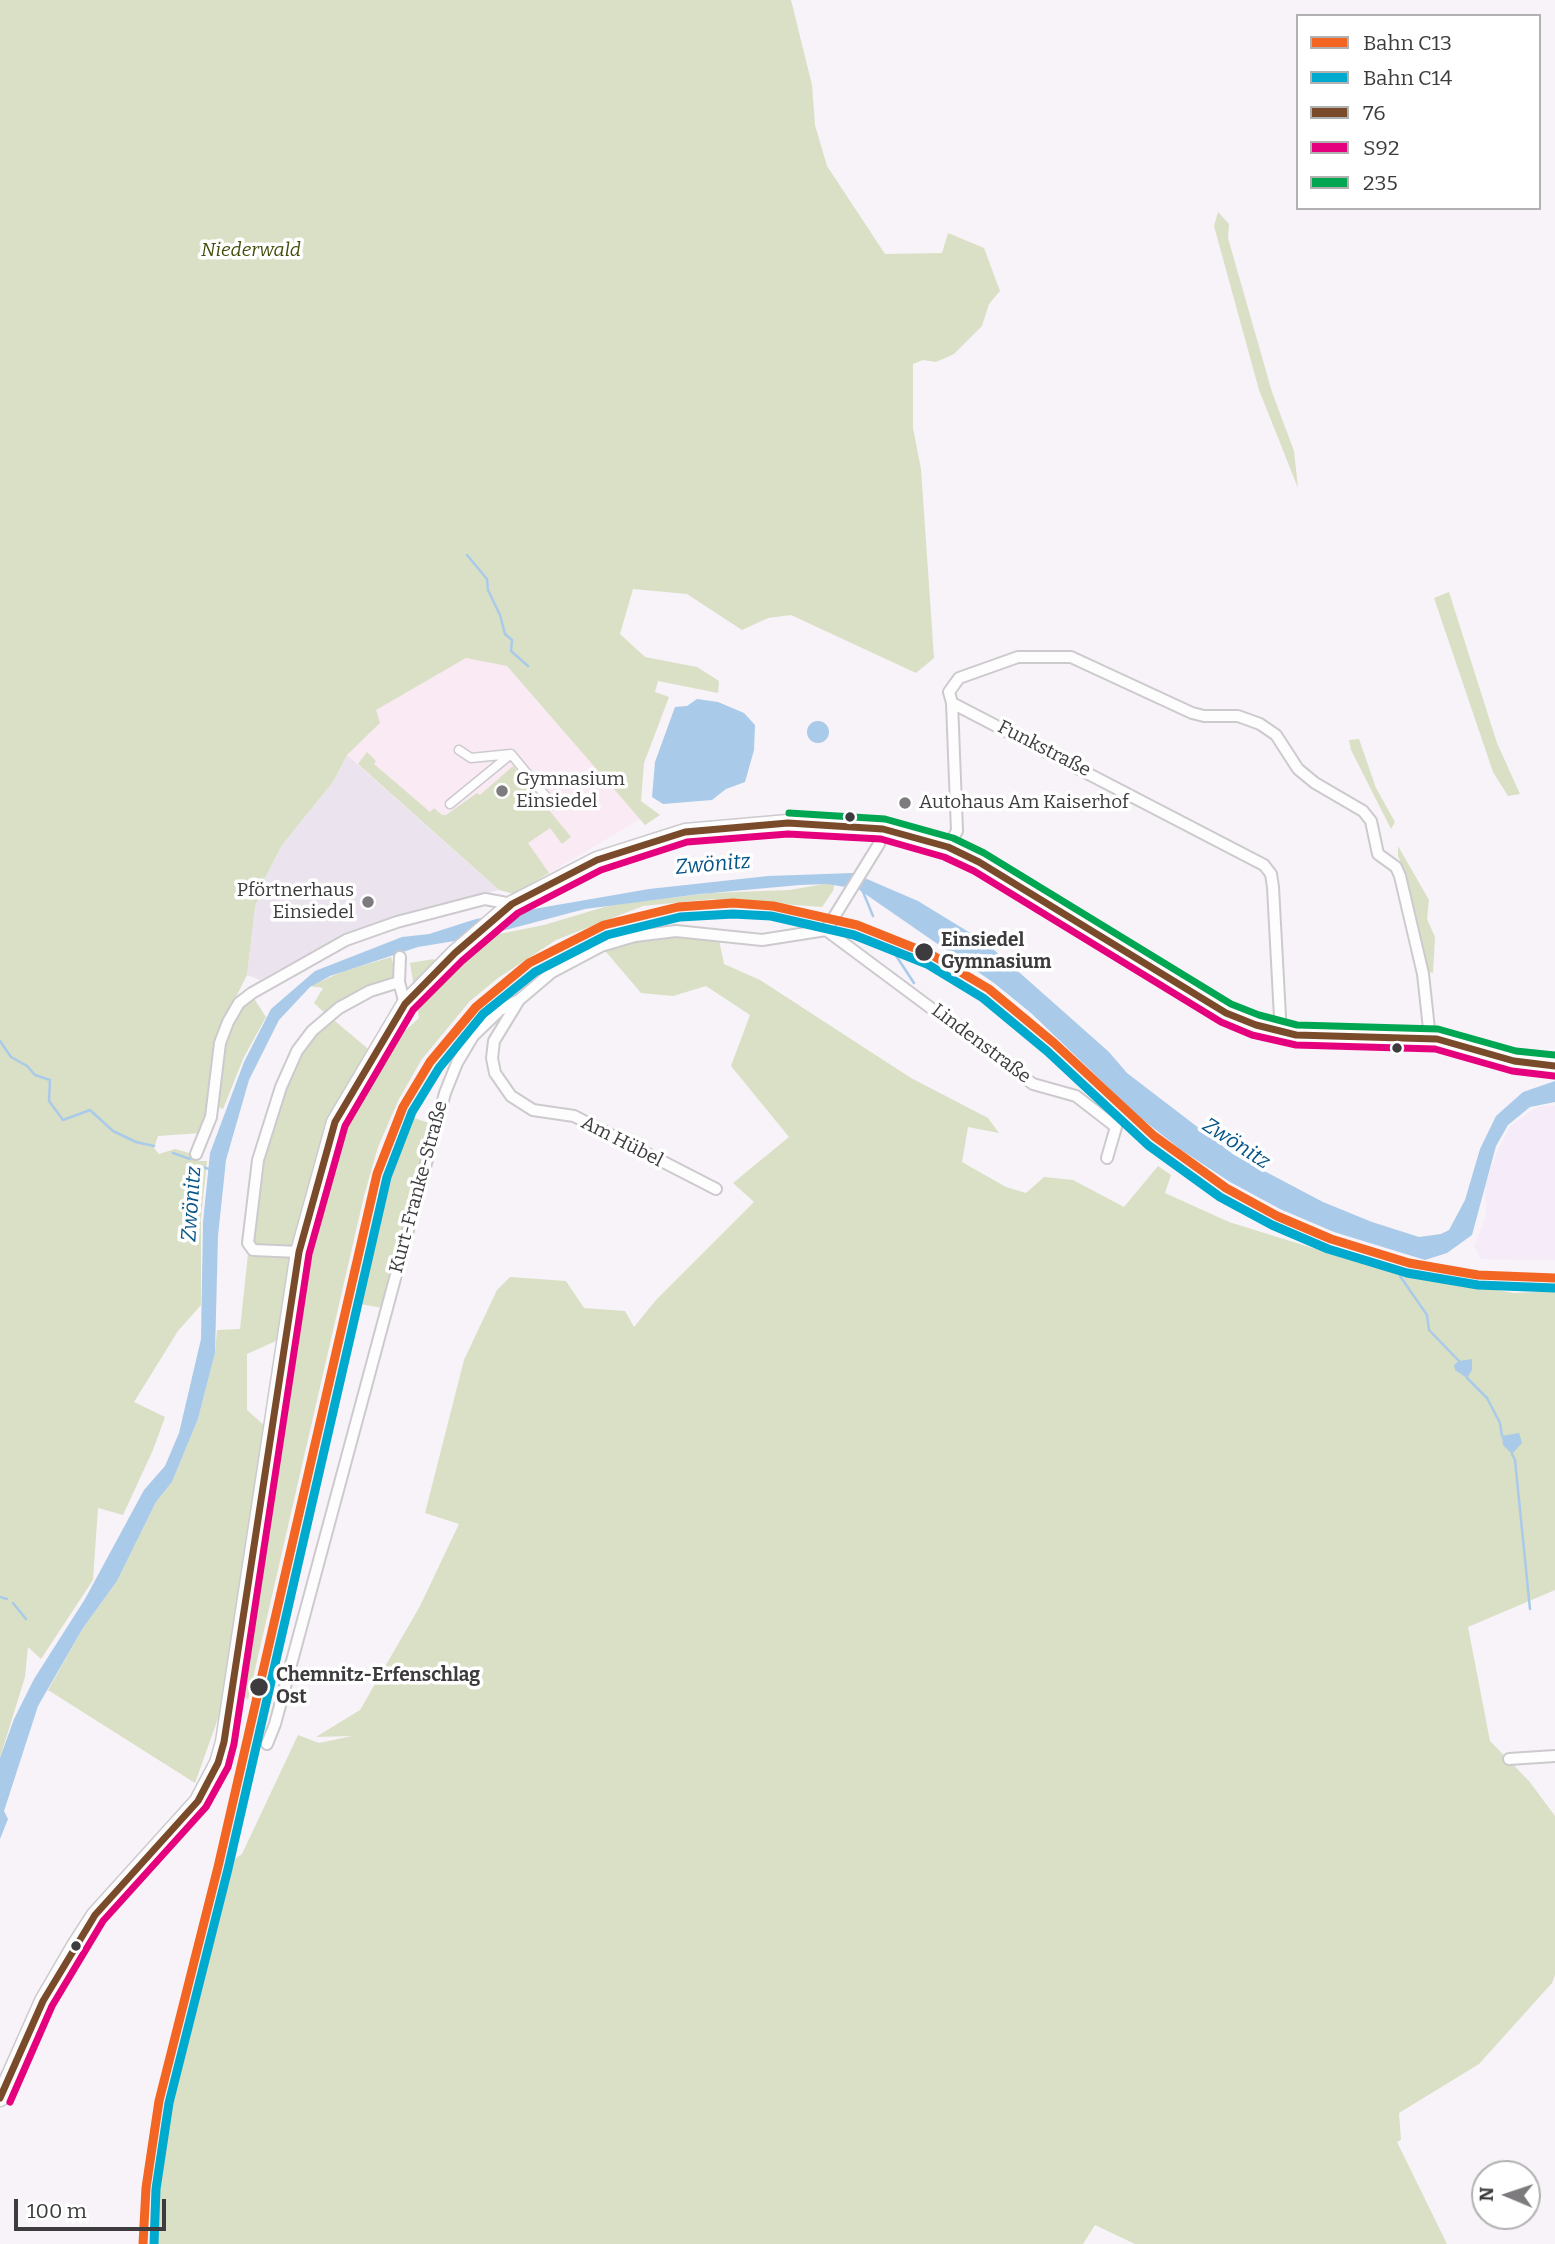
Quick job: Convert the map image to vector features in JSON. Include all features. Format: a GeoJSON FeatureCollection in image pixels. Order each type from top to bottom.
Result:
{"type":"FeatureCollection","features":[{"type":"Feature","properties":{"kind":"main road"},"geometry":{"type":"LineString","coordinates":[[0,2098],[43,2001],[75,1945],[95,1915],[198,1801],[218,1763],[224,1742],[299,1252],[335,1122],[405,1004],[455,953],[512,904],[597,860],[685,832],[788,823],[883,829],[948,847],[979,862],[1226,1013],[1276,1031],[1327,1037],[1430,1038],[1469,1046],[1514,1061],[1555,1066]]}},
{"type":"Feature","properties":{"kind":"street"},"geometry":{"type":"LineString","coordinates":[[948,847],[957,831],[952,703],[949,692],[959,678],[1018,657],[1071,657],[1192,713],[1204,716],[1238,716],[1260,724],[1276,734],[1298,769],[1315,783],[1363,811],[1371,821],[1378,854],[1396,867],[1423,974],[1430,1038]]}},
{"type":"Feature","properties":{"kind":"street","name":"Funkstraße"},"geometry":{"type":"LineString","coordinates":[[952,703],[1264,865],[1271,874],[1273,887],[1280,1017],[1276,1031]]}},
{"type":"Feature","properties":{"kind":"street"},"geometry":{"type":"LineString","coordinates":[[459,750],[471,758],[511,754]]}},
{"type":"Feature","properties":{"kind":"street"},"geometry":{"type":"LineString","coordinates":[[450,804],[511,754]]}},
{"type":"Feature","properties":{"kind":"street"},"geometry":{"type":"LineString","coordinates":[[511,754],[553,806]]}},
{"type":"Feature","properties":{"kind":"street"},"geometry":{"type":"LineString","coordinates":[[826,930],[879,844],[883,829]]}},
{"type":"Feature","properties":{"kind":"street"},"geometry":{"type":"LineString","coordinates":[[195,1154],[211,1118],[220,1043],[239,1003],[346,940],[397,922],[485,899],[512,904]]}},
{"type":"Feature","properties":{"kind":"street","name":"Kurt-Franke-Straße"},"geometry":{"type":"LineString","coordinates":[[267,1744],[275,1724],[444,1093],[473,1036],[500,1010],[519,1000],[552,972],[600,946],[635,936],[676,931],[762,940],[826,930]]}},
{"type":"Feature","properties":{"kind":"street","name":"Lindenstraße"},"geometry":{"type":"LineString","coordinates":[[826,930],[1033,1084],[1076,1096],[1116,1126],[1107,1158]]}},
{"type":"Feature","properties":{"kind":"street"},"geometry":{"type":"LineString","coordinates":[[400,957],[399,982],[405,1004]]}},
{"type":"Feature","properties":{"kind":"street"},"geometry":{"type":"LineString","coordinates":[[299,1252],[253,1250],[248,1243],[258,1160],[281,1087],[297,1051],[312,1031],[339,1008],[370,991],[399,982]]}},
{"type":"Feature","properties":{"kind":"street","name":"Am Hübel"},"geometry":{"type":"LineString","coordinates":[[519,1000],[494,1041],[492,1058],[495,1073],[511,1096],[533,1110],[574,1116],[716,1189]]}},
{"type":"Feature","properties":{"kind":"street"},"geometry":{"type":"LineString","coordinates":[[1509,1759],[1555,1756]]}},
{"type":"Feature","properties":{"kind":"shaded area","name":"Gymnasium Einsiedel"},"geometry":{"type":"Polygon","coordinates":[[[466,658],[507,666],[640,819],[514,894],[499,890],[347,755],[380,723],[375,710],[466,658]]]}},
{"type":"Feature","properties":{"kind":"shaded area"},"geometry":{"type":"Polygon","coordinates":[[[347,755],[499,890],[391,918],[339,938],[260,980],[247,975],[255,907],[265,878],[282,845],[333,782],[347,755]]]}},
{"type":"Feature","properties":{"kind":"shaded area"},"geometry":{"type":"Polygon","coordinates":[[[1539,1106],[1555,1106],[1555,1260],[1481,1259],[1474,1246],[1486,1216],[1485,1187],[1495,1157],[1510,1126],[1539,1106]]]}},
{"type":"Feature","properties":{"kind":"green space","name":"Niederwald"},"geometry":{"type":"Polygon","coordinates":[[[0,0],[791,0],[812,85],[815,125],[827,166],[885,254],[942,253],[948,233],[984,248],[1000,291],[989,304],[982,326],[954,354],[936,362],[923,360],[913,364],[913,428],[921,469],[934,658],[916,673],[791,615],[768,618],[742,630],[687,594],[633,589],[620,634],[645,657],[697,667],[719,681],[718,693],[658,681],[655,692],[669,697],[644,763],[641,801],[660,815],[645,825],[507,666],[466,658],[376,710],[380,723],[347,755],[333,782],[282,845],[265,878],[255,907],[247,975],[229,1011],[201,1133],[158,1136],[154,1148],[159,1154],[175,1149],[189,1153],[195,1161],[207,1161],[201,1218],[201,1305],[178,1331],[134,1402],[165,1417],[153,1450],[123,1515],[98,1508],[93,1580],[41,1659],[28,1647],[25,1677],[0,1758],[0,0]]]}},
{"type":"Feature","properties":{"kind":"green space"},"geometry":{"type":"Polygon","coordinates":[[[1218,212],[1229,224],[1228,238],[1272,392],[1294,451],[1298,488],[1259,390],[1214,226],[1218,212]]]}},
{"type":"Feature","properties":{"kind":"green space"},"geometry":{"type":"Polygon","coordinates":[[[1449,592],[1497,743],[1520,794],[1508,796],[1493,772],[1434,598],[1449,592]]]}},
{"type":"Feature","properties":{"kind":"green space"},"geometry":{"type":"Polygon","coordinates":[[[1359,739],[1376,788],[1395,822],[1391,829],[1351,750],[1349,740],[1359,739]]]}},
{"type":"Feature","properties":{"kind":"green space"},"geometry":{"type":"Polygon","coordinates":[[[367,752],[376,761],[374,764],[430,812],[434,808],[442,815],[446,815],[477,793],[480,795],[513,766],[571,837],[562,844],[550,828],[528,843],[549,873],[514,894],[499,890],[358,764],[367,752]]]}},
{"type":"Feature","properties":{"kind":"green space"},"geometry":{"type":"Polygon","coordinates":[[[1398,846],[1429,900],[1427,919],[1435,937],[1433,973],[1427,971],[1405,872],[1398,856],[1398,846]]]}},
{"type":"Feature","properties":{"kind":"green space"},"geometry":{"type":"Polygon","coordinates":[[[835,882],[833,891],[822,907],[713,899],[643,906],[556,940],[498,978],[470,1001],[422,1059],[399,1099],[378,1147],[364,1196],[248,1700],[238,1691],[226,1696],[195,1783],[48,1690],[83,1628],[117,1581],[156,1502],[172,1482],[198,1419],[215,1353],[217,1330],[240,1329],[258,1160],[297,1051],[328,1016],[314,1003],[323,988],[310,986],[344,971],[391,957],[399,982],[329,1016],[373,1053],[335,1123],[287,1336],[247,1354],[247,1410],[276,1436],[308,1252],[340,1124],[388,1046],[419,1018],[410,963],[433,959],[455,972],[494,935],[544,925],[611,905],[710,893],[790,890],[835,882]]]}},
{"type":"Feature","properties":{"kind":"green space"},"geometry":{"type":"Polygon","coordinates":[[[647,924],[719,940],[724,964],[760,980],[911,1078],[988,1118],[999,1133],[968,1127],[962,1162],[1006,1187],[1026,1193],[1044,1177],[1073,1180],[1124,1207],[1158,1166],[1171,1175],[1165,1193],[1229,1222],[1377,1268],[1514,1293],[1555,1291],[1555,1590],[1468,1627],[1490,1741],[1529,1781],[1555,1816],[1555,1975],[1552,1983],[1479,2064],[1399,2113],[1401,2140],[1397,2142],[1447,2244],[1135,2244],[1095,2225],[1083,2244],[158,2244],[161,2157],[167,2115],[232,1861],[242,1854],[298,1735],[319,1743],[352,1736],[316,1737],[360,1710],[420,1606],[459,1524],[425,1513],[464,1360],[497,1290],[510,1277],[566,1281],[584,1308],[625,1311],[634,1327],[656,1300],[754,1202],[733,1183],[789,1137],[731,1066],[750,1015],[706,986],[673,996],[641,993],[601,946],[598,937],[647,924]]]}},
{"type":"Feature","properties":{"kind":"green space"},"geometry":{"type":"Polygon","coordinates":[[[253,997],[266,1017],[244,1057],[223,1109],[215,1106],[225,1040],[237,1011],[253,997]]]}},
{"type":"Feature","properties":{"kind":"green space"},"geometry":{"type":"Polygon","coordinates":[[[412,1117],[431,1124],[382,1308],[355,1303],[383,1187],[412,1117]]]}},
{"type":"Feature","properties":{"kind":"water"},"geometry":{"type":"Polygon","coordinates":[[[697,699],[718,702],[744,713],[755,725],[754,750],[745,782],[726,789],[712,800],[663,804],[652,797],[655,762],[675,707],[687,706],[697,699]]]}},
{"type":"Feature","properties":{"kind":"water"},"geometry":{"type":"Polygon","coordinates":[[[818,721],[826,724],[829,732],[826,740],[818,743],[810,740],[807,732],[810,724],[818,721]]]}},
{"type":"Feature","properties":{"kind":"water"},"geometry":{"type":"Polygon","coordinates":[[[853,873],[918,901],[985,942],[1109,1052],[1127,1073],[1234,1155],[1323,1202],[1372,1222],[1419,1237],[1449,1230],[1465,1200],[1480,1149],[1496,1116],[1523,1092],[1555,1081],[1555,1102],[1530,1107],[1508,1125],[1496,1146],[1472,1235],[1447,1253],[1425,1260],[1334,1232],[1280,1209],[1230,1182],[1180,1149],[1137,1115],[1031,1013],[994,983],[858,889],[827,884],[800,885],[700,894],[585,909],[479,937],[418,947],[330,976],[310,987],[279,1020],[249,1080],[226,1160],[218,1236],[215,1353],[198,1419],[172,1482],[156,1502],[117,1581],[83,1628],[38,1706],[4,1811],[8,1819],[0,1839],[0,1758],[14,1719],[34,1679],[85,1599],[144,1490],[165,1466],[179,1433],[201,1339],[203,1222],[210,1153],[244,1062],[271,1009],[315,971],[402,937],[429,934],[476,919],[649,889],[768,876],[853,873]]]}},
{"type":"Feature","properties":{"kind":"water"},"geometry":{"type":"Polygon","coordinates":[[[1472,1359],[1472,1370],[1467,1378],[1455,1370],[1454,1365],[1459,1361],[1472,1359]]]}},
{"type":"Feature","properties":{"kind":"water"},"geometry":{"type":"Polygon","coordinates":[[[1519,1433],[1522,1443],[1512,1454],[1503,1445],[1502,1436],[1519,1433]]]}},
{"type":"Feature","properties":{"kind":"waterway"},"geometry":{"type":"LineString","coordinates":[[467,555],[487,579],[488,590],[500,615],[505,634],[512,640],[511,651],[528,666]]}},
{"type":"Feature","properties":{"kind":"waterway"},"geometry":{"type":"LineString","coordinates":[[861,887],[873,916]]}},
{"type":"Feature","properties":{"kind":"waterway"},"geometry":{"type":"LineString","coordinates":[[891,948],[914,983]]}},
{"type":"Feature","properties":{"kind":"waterway"},"geometry":{"type":"LineString","coordinates":[[0,1041],[11,1057],[27,1066],[35,1075],[50,1080],[49,1101],[63,1120],[90,1110],[113,1131],[136,1142],[154,1146]]}},
{"type":"Feature","properties":{"kind":"waterway","name":"Zwönitz"},"geometry":{"type":"LineString","coordinates":[[173,1153],[190,1159]]}},
{"type":"Feature","properties":{"kind":"waterway","name":"Zwönitz"},"geometry":{"type":"LineString","coordinates":[[202,1167],[213,1170]]}},
{"type":"Feature","properties":{"kind":"waterway"},"geometry":{"type":"LineString","coordinates":[[1400,1276],[1427,1315],[1429,1330],[1459,1361]]}},
{"type":"Feature","properties":{"kind":"waterway"},"geometry":{"type":"LineString","coordinates":[[1467,1378],[1487,1398],[1500,1423],[1502,1436]]}},
{"type":"Feature","properties":{"kind":"waterway"},"geometry":{"type":"LineString","coordinates":[[1512,1454],[1515,1460],[1530,1609]]}},
{"type":"Feature","properties":{"kind":"waterway"},"geometry":{"type":"LineString","coordinates":[[0,1597],[7,1599]]}},
{"type":"Feature","properties":{"kind":"waterway"},"geometry":{"type":"LineString","coordinates":[[13,1603],[26,1619]]}},
{"type":"Feature","properties":{"kind":"rail line","name":"C13"},"geometry":{"type":"LineString","coordinates":[[143,2244],[146,2188],[159,2101],[218,1867],[377,1174],[403,1107],[430,1062],[476,1007],[529,963],[604,925],[678,907],[733,903],[773,906],[857,925],[932,955],[989,989],[1054,1043],[1154,1136],[1226,1188],[1277,1216],[1331,1239],[1409,1263],[1478,1275],[1555,1278]]}},
{"type":"Feature","properties":{"kind":"rail line","name":"C14"},"geometry":{"type":"LineString","coordinates":[[154,2244],[156,2189],[169,2103],[228,1869],[387,1177],[412,1112],[439,1068],[483,1014],[535,972],[607,935],[680,917],[733,914],[771,916],[854,935],[927,964],[983,998],[1047,1051],[1148,1145],[1220,1197],[1272,1225],[1328,1249],[1407,1273],[1478,1285],[1555,1288]]}},
{"type":"Feature","properties":{"kind":"transit line","name":"235"},"geometry":{"type":"LineString","coordinates":[[789,813],[885,819],[953,838],[984,853],[1231,1004],[1259,1015],[1297,1025],[1438,1029],[1516,1051],[1555,1055]]}},
{"type":"Feature","properties":{"kind":"transit line","name":"76"},"geometry":{"type":"LineString","coordinates":[[0,2098],[43,2001],[95,1915],[198,1801],[218,1763],[224,1742],[299,1252],[335,1122],[405,1004],[455,953],[512,904],[597,860],[685,832],[788,823],[883,829],[948,847],[979,862],[1226,1013],[1256,1025],[1296,1035],[1437,1039],[1514,1061],[1555,1066]]}},
{"type":"Feature","properties":{"kind":"transit line","name":"S92"},"geometry":{"type":"LineString","coordinates":[[10,2102],[52,2006],[103,1921],[206,1807],[228,1767],[234,1744],[309,1254],[345,1126],[413,1010],[462,961],[518,913],[601,870],[687,842],[788,834],[881,839],[944,857],[974,871],[1221,1022],[1252,1035],[1296,1045],[1435,1049],[1512,1071],[1554,1076]]}},
{"type":"Feature","properties":{"kind":"place","name":"Gymnasium Einsiedel"},"geometry":{"type":"Point","coordinates":[502,791]}},
{"type":"Feature","properties":{"kind":"place","name":"Autohaus Am Kaiserhof"},"geometry":{"type":"Point","coordinates":[905,803]}},
{"type":"Feature","properties":{"kind":"place","name":"Pförtnerhaus Einsiedel"},"geometry":{"type":"Point","coordinates":[368,902]}},
{"type":"Feature","properties":{"kind":"place","name":"Einsiedel Gymnasium"},"geometry":{"type":"Point","coordinates":[924,952]}},
{"type":"Feature","properties":{"kind":"place","name":"Chemnitz-Erfenschlag Ost"},"geometry":{"type":"Point","coordinates":[259,1687]}}]}
